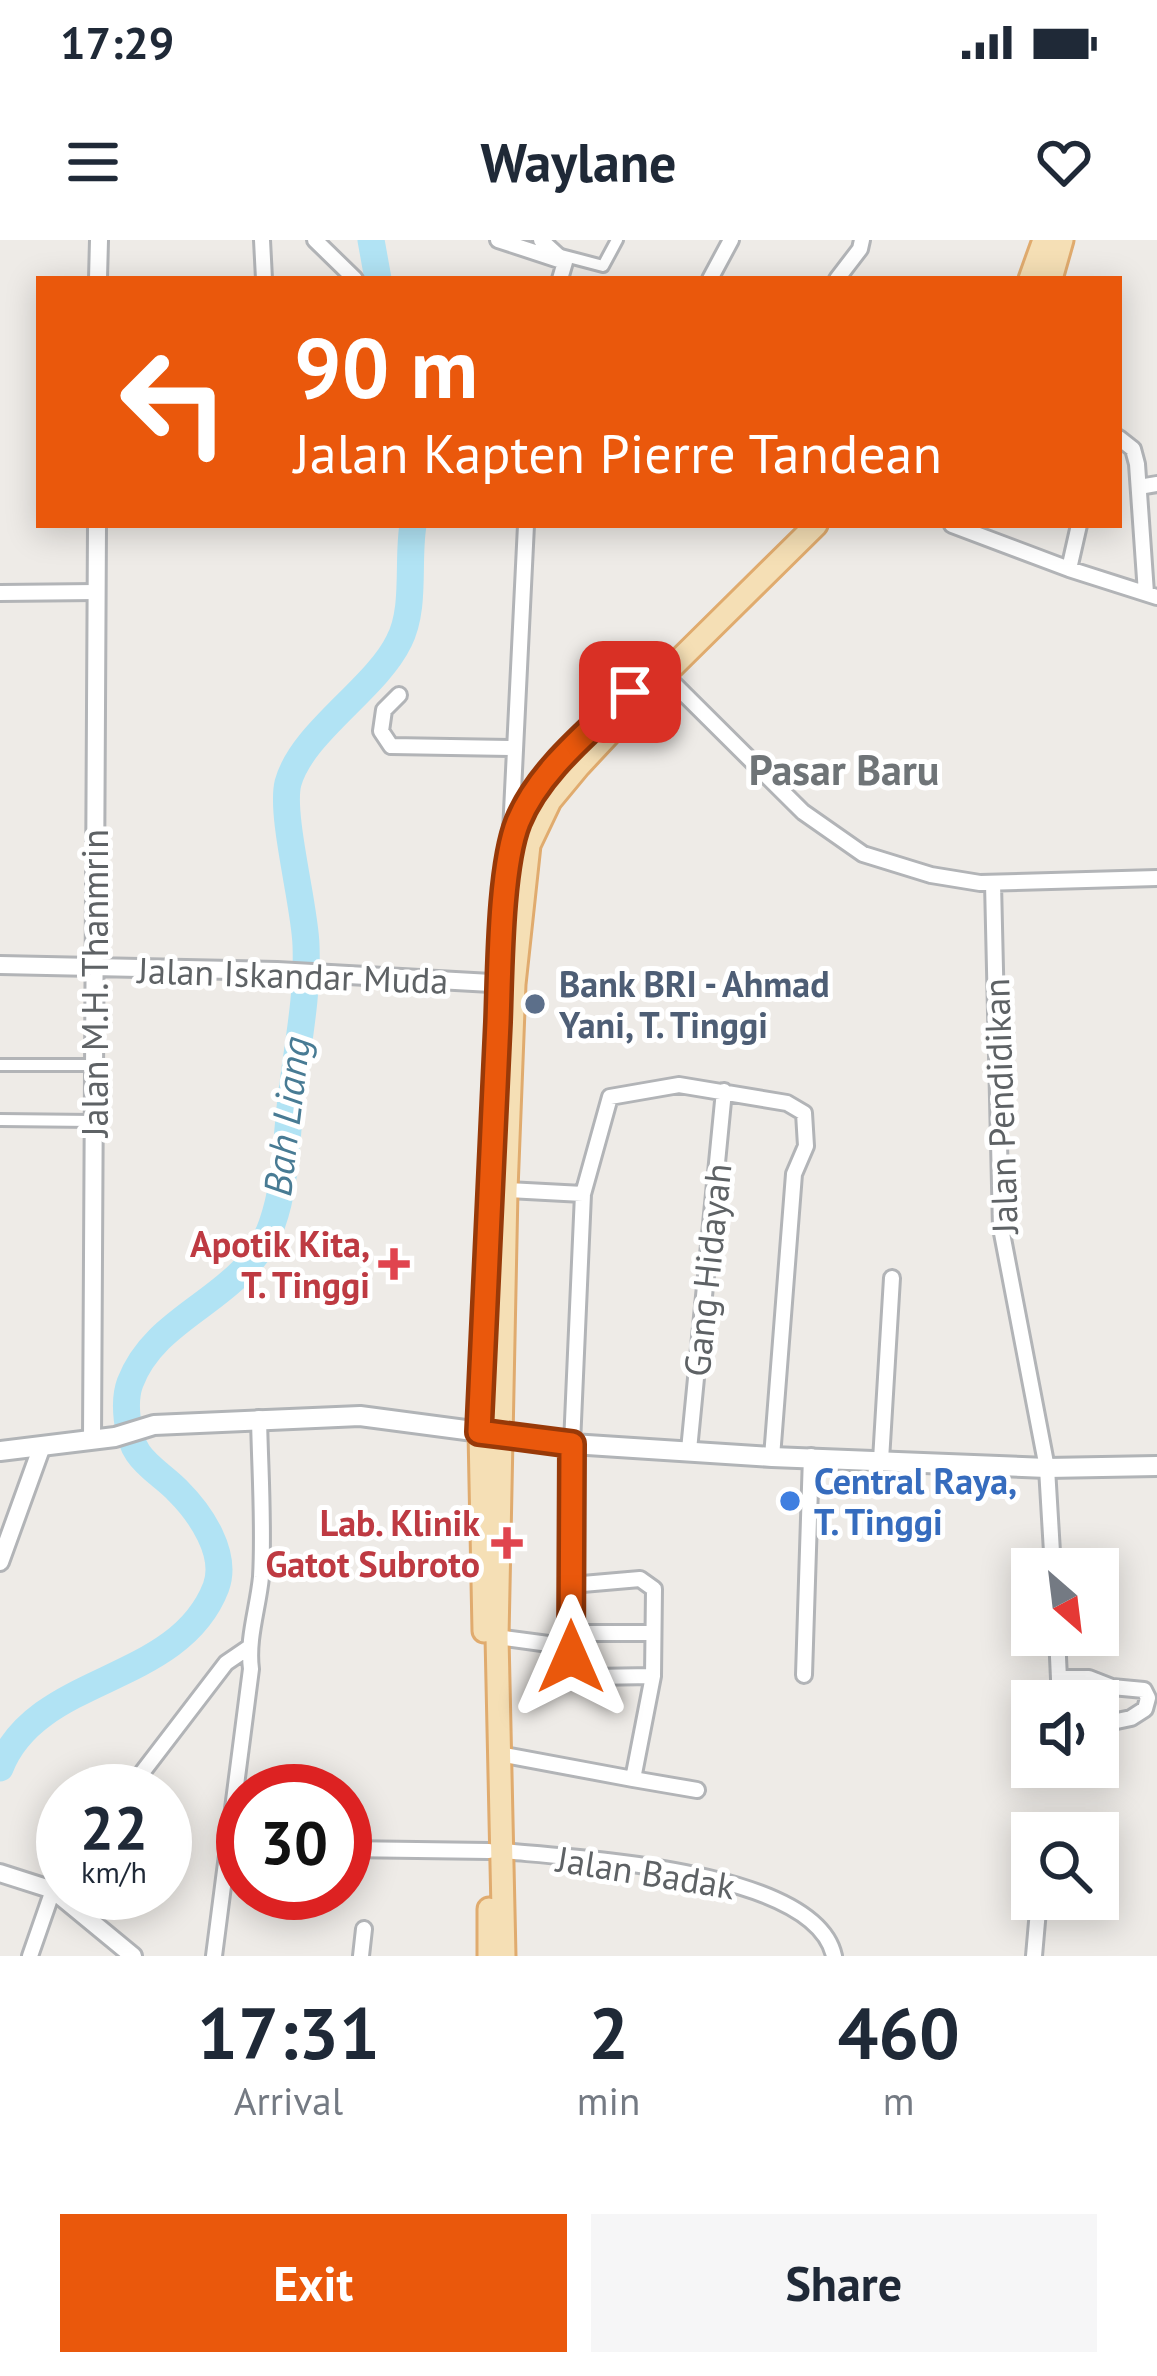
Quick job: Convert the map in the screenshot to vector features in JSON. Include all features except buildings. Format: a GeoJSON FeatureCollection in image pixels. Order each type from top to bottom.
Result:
{"type":"FeatureCollection","features":[{"type":"Feature","properties":{"kind":"main road"},"geometry":{"type":"LineString","coordinates":[[1031,276],[1044,240]]}},
{"type":"Feature","properties":{"kind":"main road"},"geometry":{"type":"LineString","coordinates":[[1052,276],[1062,240]]}},
{"type":"Feature","properties":{"kind":"main road"},"geometry":{"type":"LineString","coordinates":[[489,1956],[500,1754],[490,1434],[506,1190],[507,984],[529,845],[536,826],[565,784],[660,670],[793,528]]}},
{"type":"Feature","properties":{"kind":"main road"},"geometry":{"type":"LineString","coordinates":[[504,1956],[495,1851],[490,1434],[510,849],[531,796],[813,528]]}},
{"type":"Feature","properties":{"kind":"main road"},"geometry":{"type":"LineString","coordinates":[[0,1450],[115,1437],[154,1425],[359,1416],[572,1444],[772,1457],[1048,1468],[1157,1466]]}},
{"type":"Feature","properties":{"kind":"street"},"geometry":{"type":"LineString","coordinates":[[98,276],[99,240]]}},
{"type":"Feature","properties":{"kind":"street"},"geometry":{"type":"LineString","coordinates":[[262,240],[264,276]]}},
{"type":"Feature","properties":{"kind":"street"},"geometry":{"type":"LineString","coordinates":[[315,240],[352,276]]}},
{"type":"Feature","properties":{"kind":"street"},"geometry":{"type":"LineString","coordinates":[[498,240],[603,266],[617,240]]}},
{"type":"Feature","properties":{"kind":"street"},"geometry":{"type":"LineString","coordinates":[[541,240],[564,258]]}},
{"type":"Feature","properties":{"kind":"street"},"geometry":{"type":"LineString","coordinates":[[561,276],[574,240]]}},
{"type":"Feature","properties":{"kind":"street"},"geometry":{"type":"LineString","coordinates":[[712,276],[731,240]]}},
{"type":"Feature","properties":{"kind":"street"},"geometry":{"type":"LineString","coordinates":[[839,276],[862,240]]}},
{"type":"Feature","properties":{"kind":"street"},"geometry":{"type":"LineString","coordinates":[[960,528],[1151,595],[1133,449],[1122,440]]}},
{"type":"Feature","properties":{"kind":"street"},"geometry":{"type":"LineString","coordinates":[[1139,487],[1157,484]]}},
{"type":"Feature","properties":{"kind":"street","name":"Jalan M.H. Thanmrin"},"geometry":{"type":"LineString","coordinates":[[92,1440],[97,528]]}},
{"type":"Feature","properties":{"kind":"street"},"geometry":{"type":"LineString","coordinates":[[510,849],[526,528]]}},
{"type":"Feature","properties":{"kind":"street"},"geometry":{"type":"LineString","coordinates":[[1069,569],[1077,528]]}},
{"type":"Feature","properties":{"kind":"street"},"geometry":{"type":"LineString","coordinates":[[0,592],[97,592]]}},
{"type":"Feature","properties":{"kind":"street"},"geometry":{"type":"LineString","coordinates":[[660,670],[803,812],[863,854],[931,875],[993,883],[1157,878]]}},
{"type":"Feature","properties":{"kind":"street"},"geometry":{"type":"LineString","coordinates":[[399,695],[384,710],[382,730],[392,746],[515,748]]}},
{"type":"Feature","properties":{"kind":"street","name":"Jalan Pendidikan"},"geometry":{"type":"LineString","coordinates":[[993,883],[1000,1228],[1048,1468],[1052,1548]]}},
{"type":"Feature","properties":{"kind":"street","name":"Jalan Iskandar Muda"},"geometry":{"type":"LineString","coordinates":[[0,965],[277,971],[507,984]]}},
{"type":"Feature","properties":{"kind":"street"},"geometry":{"type":"LineString","coordinates":[[0,1066],[94,1066]]}},
{"type":"Feature","properties":{"kind":"street"},"geometry":{"type":"LineString","coordinates":[[653,1676],[590,1677],[571,1657],[572,1444],[583,1194],[610,1097],[679,1085],[787,1103],[804,1113],[806,1146],[794,1174],[772,1457]]}},
{"type":"Feature","properties":{"kind":"street","name":"Gang Hidayah"},"geometry":{"type":"LineString","coordinates":[[689,1450],[724,1091]]}},
{"type":"Feature","properties":{"kind":"street"},"geometry":{"type":"LineString","coordinates":[[0,1120],[93,1121]]}},
{"type":"Feature","properties":{"kind":"street"},"geometry":{"type":"LineString","coordinates":[[506,1190],[583,1194]]}},
{"type":"Feature","properties":{"kind":"street"},"geometry":{"type":"LineString","coordinates":[[881,1460],[892,1278]]}},
{"type":"Feature","properties":{"kind":"street"},"geometry":{"type":"LineString","coordinates":[[149,1764],[226,1663],[248,1648],[255,1633],[261,1574],[259,1418]]}},
{"type":"Feature","properties":{"kind":"street"},"geometry":{"type":"LineString","coordinates":[[0,1562],[42,1446]]}},
{"type":"Feature","properties":{"kind":"street"},"geometry":{"type":"LineString","coordinates":[[804,1675],[811,1456]]}},
{"type":"Feature","properties":{"kind":"street"},"geometry":{"type":"LineString","coordinates":[[571,1585],[640,1579],[655,1596],[653,1676],[633,1778]]}},
{"type":"Feature","properties":{"kind":"street"},"geometry":{"type":"LineString","coordinates":[[497,1637],[571,1640],[653,1633]]}},
{"type":"Feature","properties":{"kind":"street"},"geometry":{"type":"LineString","coordinates":[[243,1764],[251,1669],[248,1648]]}},
{"type":"Feature","properties":{"kind":"street"},"geometry":{"type":"LineString","coordinates":[[1058,1656],[1059,1678],[1094,1680]]}},
{"type":"Feature","properties":{"kind":"street"},"geometry":{"type":"LineString","coordinates":[[1119,1688],[1144,1690],[1148,1698],[1145,1709],[1119,1721]]}},
{"type":"Feature","properties":{"kind":"street"},"geometry":{"type":"LineString","coordinates":[[500,1754],[697,1790]]}},
{"type":"Feature","properties":{"kind":"street","name":"Jalan Badak"},"geometry":{"type":"LineString","coordinates":[[372,1849],[495,1851],[697,1874],[756,1891],[817,1926],[830,1940],[834,1956]]}},
{"type":"Feature","properties":{"kind":"street"},"geometry":{"type":"LineString","coordinates":[[0,1873],[36,1879]]}},
{"type":"Feature","properties":{"kind":"street"},"geometry":{"type":"LineString","coordinates":[[30,1956],[44,1920]]}},
{"type":"Feature","properties":{"kind":"street"},"geometry":{"type":"LineString","coordinates":[[96,1920],[133,1956]]}},
{"type":"Feature","properties":{"kind":"street"},"geometry":{"type":"LineString","coordinates":[[214,1956],[221,1920]]}},
{"type":"Feature","properties":{"kind":"street"},"geometry":{"type":"LineString","coordinates":[[1034,1956],[1038,1920]]}},
{"type":"Feature","properties":{"kind":"street"},"geometry":{"type":"LineString","coordinates":[[361,1956],[364,1929]]}},
{"type":"Feature","properties":{"kind":"waterway","name":"Bah Liang"},"geometry":{"type":"LineString","coordinates":[[371,240],[377,276]]}},
{"type":"Feature","properties":{"kind":"waterway","name":"Bah Liang"},"geometry":{"type":"LineString","coordinates":[[0,1768],[18,1737],[44,1714],[171,1644],[197,1619],[216,1587],[218,1561],[203,1523],[134,1446],[127,1419],[128,1391],[143,1359],[160,1338],[243,1271],[260,1250],[277,1209],[306,964],[287,816],[288,783],[308,746],[374,676],[399,641],[409,599],[413,528]]}},
{"type":"Feature","properties":{"kind":"place","name":"Bank BRI - Ahmad Yani, T. Tinggi"},"geometry":{"type":"Point","coordinates":[535,1004]}},
{"type":"Feature","properties":{"kind":"place","name":"Apotik Kita, T. Tinggi"},"geometry":{"type":"Point","coordinates":[394,1264]}},
{"type":"Feature","properties":{"kind":"place","name":"Central Raya, T. Tinggi"},"geometry":{"type":"Point","coordinates":[790,1501]}},
{"type":"Feature","properties":{"kind":"place","name":"Lab. Klinik Gatot Subroto"},"geometry":{"type":"Point","coordinates":[507,1543]}},
{"type":"Feature","properties":{"kind":"district","name":"Pasar Baru"},"geometry":{"type":"Point","coordinates":[844,769]}},
{"type":"Feature","properties":{"kind":"route"},"geometry":{"type":"LineString","coordinates":[[571,1657],[572,1444],[479,1432],[500,984],[510,849],[518,823],[531,796],[554,768],[630,692]]}}]}
